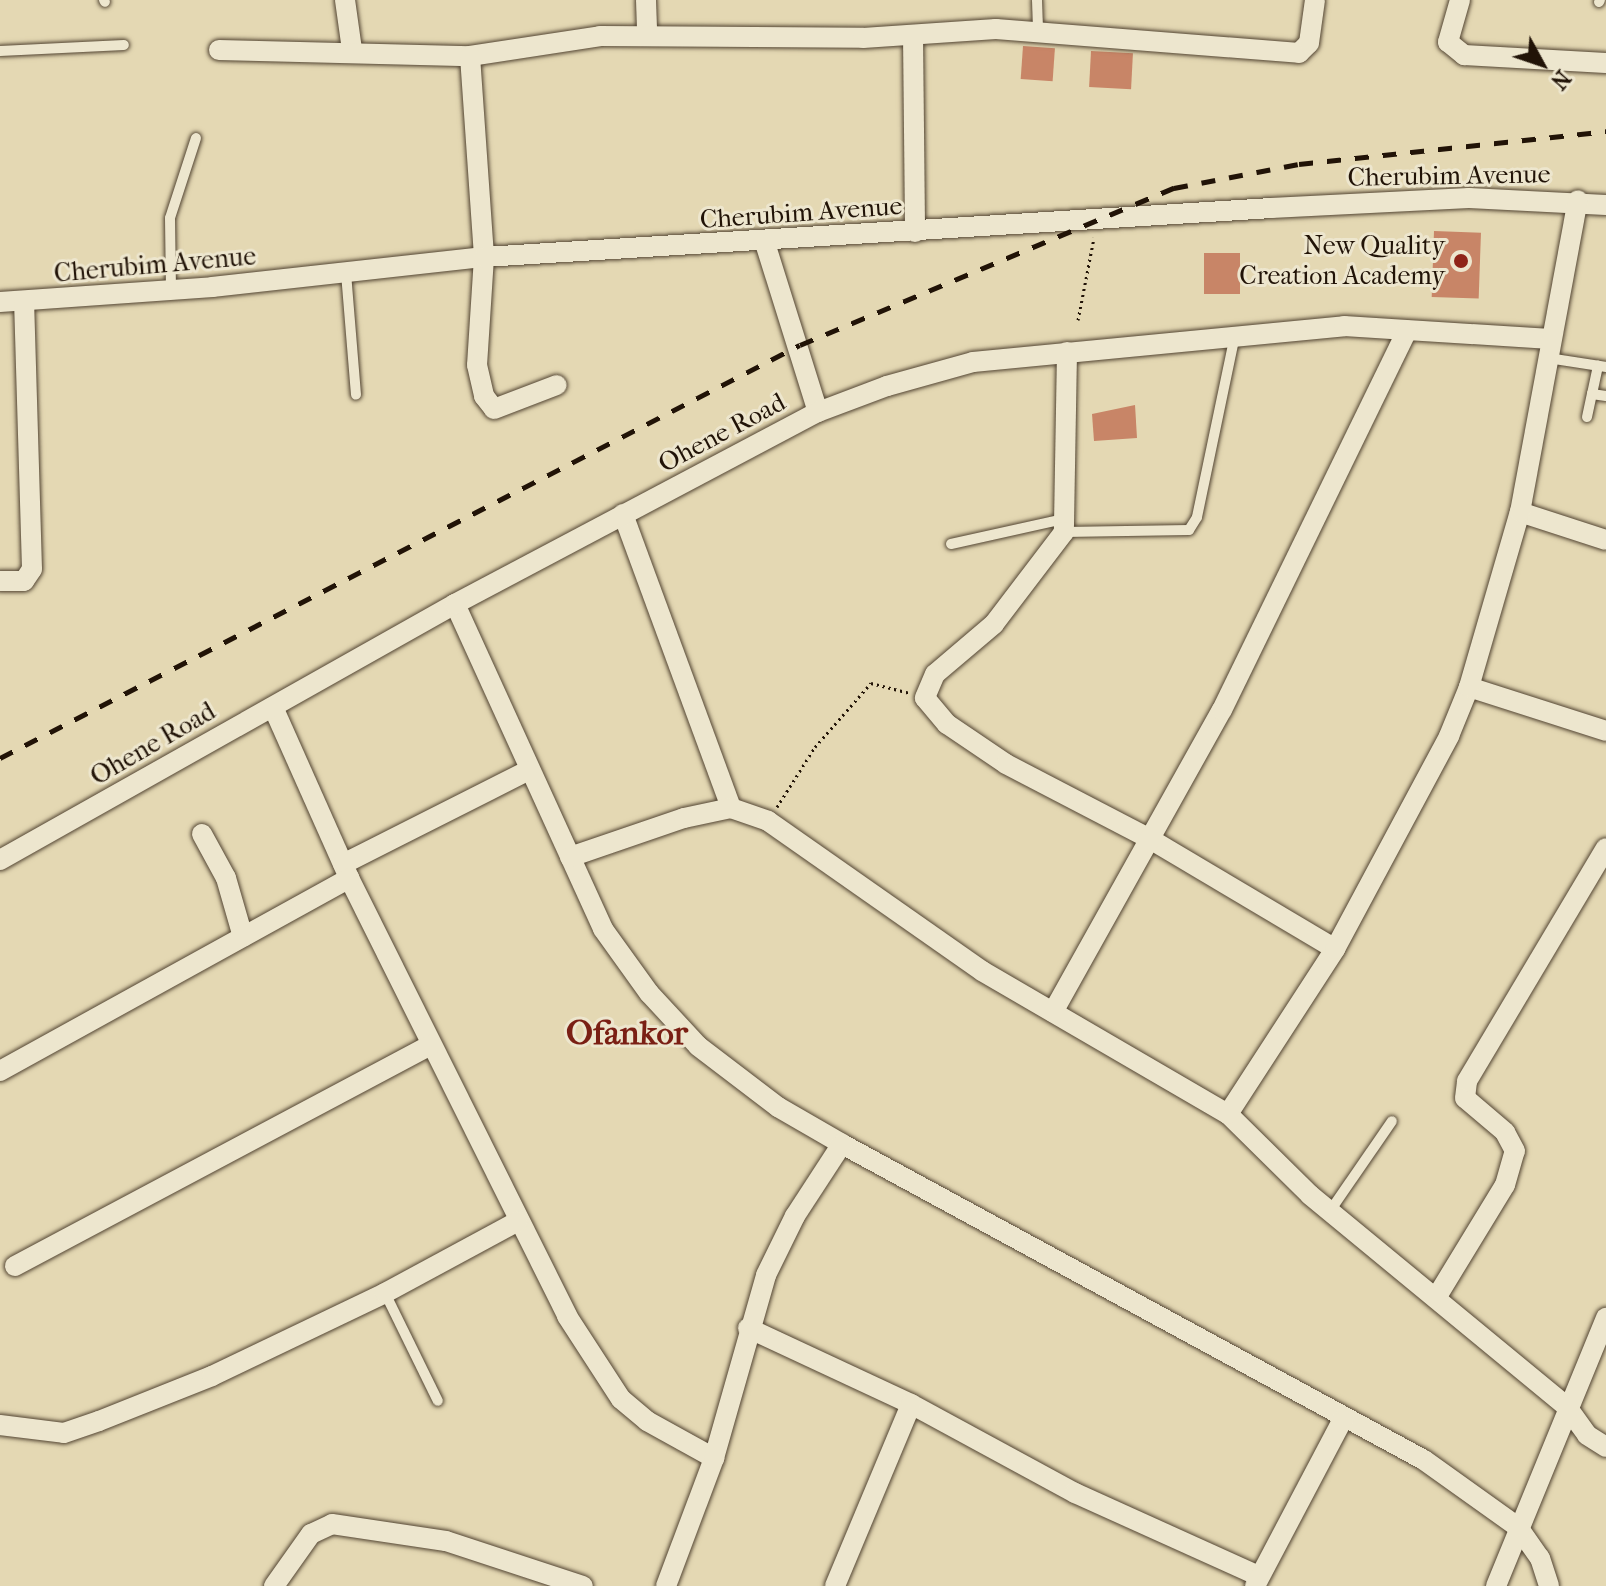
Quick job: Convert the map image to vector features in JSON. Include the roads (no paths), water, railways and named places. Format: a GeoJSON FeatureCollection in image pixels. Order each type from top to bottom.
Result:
{"type":"FeatureCollection","features":[{"type":"Feature","properties":{"kind":"street"},"geometry":{"type":"LineString","coordinates":[[345,0],[352,50]]}},
{"type":"Feature","properties":{"kind":"street"},"geometry":{"type":"LineString","coordinates":[[646,0],[647,34]]}},
{"type":"Feature","properties":{"kind":"street"},"geometry":{"type":"LineString","coordinates":[[219,50],[352,50],[470,56],[647,34],[1038,32],[1299,53],[1309,43],[1315,0]]}},
{"type":"Feature","properties":{"kind":"street"},"geometry":{"type":"LineString","coordinates":[[1460,0],[1448,42],[1464,55],[1606,63]]}},
{"type":"Feature","properties":{"kind":"street"},"geometry":{"type":"LineString","coordinates":[[913,35],[915,232]]}},
{"type":"Feature","properties":{"kind":"street"},"geometry":{"type":"LineString","coordinates":[[470,56],[484,257],[477,365],[484,396],[494,409],[557,385]]}},
{"type":"Feature","properties":{"kind":"street","name":"Cherubim Avenue"},"geometry":{"type":"LineString","coordinates":[[0,302],[171,290],[484,257],[1098,223],[1287,207],[1469,198],[1578,200],[1606,205]]}},
{"type":"Feature","properties":{"kind":"street"},"geometry":{"type":"LineString","coordinates":[[1228,1114],[1335,949],[1449,736],[1469,687],[1520,512],[1578,200]]}},
{"type":"Feature","properties":{"kind":"street"},"geometry":{"type":"LineString","coordinates":[[765,243],[818,412]]}},
{"type":"Feature","properties":{"kind":"street"},"geometry":{"type":"LineString","coordinates":[[0,581],[24,581],[32,569],[24,301]]}},
{"type":"Feature","properties":{"kind":"street","name":"Ohene Road"},"geometry":{"type":"LineString","coordinates":[[0,860],[455,604],[818,412],[973,362],[1235,335],[1344,326],[1550,348]]}},
{"type":"Feature","properties":{"kind":"street"},"geometry":{"type":"LineString","coordinates":[[1053,1012],[1222,710],[1407,331]]}},
{"type":"Feature","properties":{"kind":"street"},"geometry":{"type":"LineString","coordinates":[[1067,352],[1064,526],[994,624],[935,674],[925,698],[969,741],[1150,839],[1335,949]]}},
{"type":"Feature","properties":{"kind":"street"},"geometry":{"type":"LineString","coordinates":[[1520,512],[1606,540]]}},
{"type":"Feature","properties":{"kind":"street"},"geometry":{"type":"LineString","coordinates":[[623,514],[731,808]]}},
{"type":"Feature","properties":{"kind":"street"},"geometry":{"type":"LineString","coordinates":[[455,604],[527,771],[603,929],[649,993],[698,1046],[778,1107],[842,1144],[1424,1460],[1518,1527],[1540,1558],[1549,1586]]}},
{"type":"Feature","properties":{"kind":"street"},"geometry":{"type":"LineString","coordinates":[[1469,687],[1606,731]]}},
{"type":"Feature","properties":{"kind":"street"},"geometry":{"type":"LineString","coordinates":[[273,707],[346,871],[567,1316],[621,1399],[647,1421],[714,1458]]}},
{"type":"Feature","properties":{"kind":"street"},"geometry":{"type":"LineString","coordinates":[[0,1071],[243,937],[346,871],[527,771]]}},
{"type":"Feature","properties":{"kind":"street"},"geometry":{"type":"LineString","coordinates":[[570,857],[684,818],[731,808],[768,821],[970,963],[1228,1114],[1330,1211],[1567,1407],[1587,1435],[1606,1447]]}},
{"type":"Feature","properties":{"kind":"street"},"geometry":{"type":"LineString","coordinates":[[202,834],[226,878],[243,937]]}},
{"type":"Feature","properties":{"kind":"street"},"geometry":{"type":"LineString","coordinates":[[1436,1298],[1505,1185],[1515,1151],[1513,1141],[1465,1098],[1467,1081],[1606,848]]}},
{"type":"Feature","properties":{"kind":"street"},"geometry":{"type":"LineString","coordinates":[[15,1266],[431,1045]]}},
{"type":"Feature","properties":{"kind":"street"},"geometry":{"type":"LineString","coordinates":[[666,1586],[714,1458],[748,1328],[795,1216],[842,1144]]}},
{"type":"Feature","properties":{"kind":"street"},"geometry":{"type":"LineString","coordinates":[[0,1425],[40,1434],[75,1429],[212,1376],[385,1293],[518,1221]]}},
{"type":"Feature","properties":{"kind":"street"},"geometry":{"type":"LineString","coordinates":[[1496,1586],[1606,1318]]}},
{"type":"Feature","properties":{"kind":"street"},"geometry":{"type":"LineString","coordinates":[[748,1328],[911,1404],[1075,1493],[1257,1581],[1344,1417]]}},
{"type":"Feature","properties":{"kind":"street"},"geometry":{"type":"LineString","coordinates":[[835,1586],[911,1404]]}},
{"type":"Feature","properties":{"kind":"street"},"geometry":{"type":"LineString","coordinates":[[274,1586],[311,1534],[332,1524],[446,1541],[583,1586]]}},
{"type":"Feature","properties":{"kind":"lane"},"geometry":{"type":"LineString","coordinates":[[1037,0],[1038,32]]}},
{"type":"Feature","properties":{"kind":"lane"},"geometry":{"type":"LineString","coordinates":[[0,51],[124,45]]}},
{"type":"Feature","properties":{"kind":"lane"},"geometry":{"type":"LineString","coordinates":[[171,290],[170,218],[196,138]]}},
{"type":"Feature","properties":{"kind":"lane"},"geometry":{"type":"LineString","coordinates":[[346,273],[356,395]]}},
{"type":"Feature","properties":{"kind":"lane"},"geometry":{"type":"LineString","coordinates":[[951,544],[1064,526],[1189,530],[1197,517],[1235,335]]}},
{"type":"Feature","properties":{"kind":"lane"},"geometry":{"type":"LineString","coordinates":[[1550,348],[1602,367],[1587,417]]}},
{"type":"Feature","properties":{"kind":"lane"},"geometry":{"type":"LineString","coordinates":[[1592,394],[1606,396]]}},
{"type":"Feature","properties":{"kind":"lane"},"geometry":{"type":"LineString","coordinates":[[1330,1211],[1392,1121]]}},
{"type":"Feature","properties":{"kind":"lane"},"geometry":{"type":"LineString","coordinates":[[385,1293],[438,1401]]}},
{"type":"Feature","properties":{"kind":"railway"},"geometry":{"type":"LineString","coordinates":[[0,758],[800,345],[1174,188],[1299,164],[1606,131]]}},
{"type":"Feature","properties":{"kind":"place","name":"New Quality Creation Academy"},"geometry":{"type":"Point","coordinates":[1461,261]}},
{"type":"Feature","properties":{"kind":"district","name":"Ofankor"},"geometry":{"type":"Point","coordinates":[627,1034]}}]}
